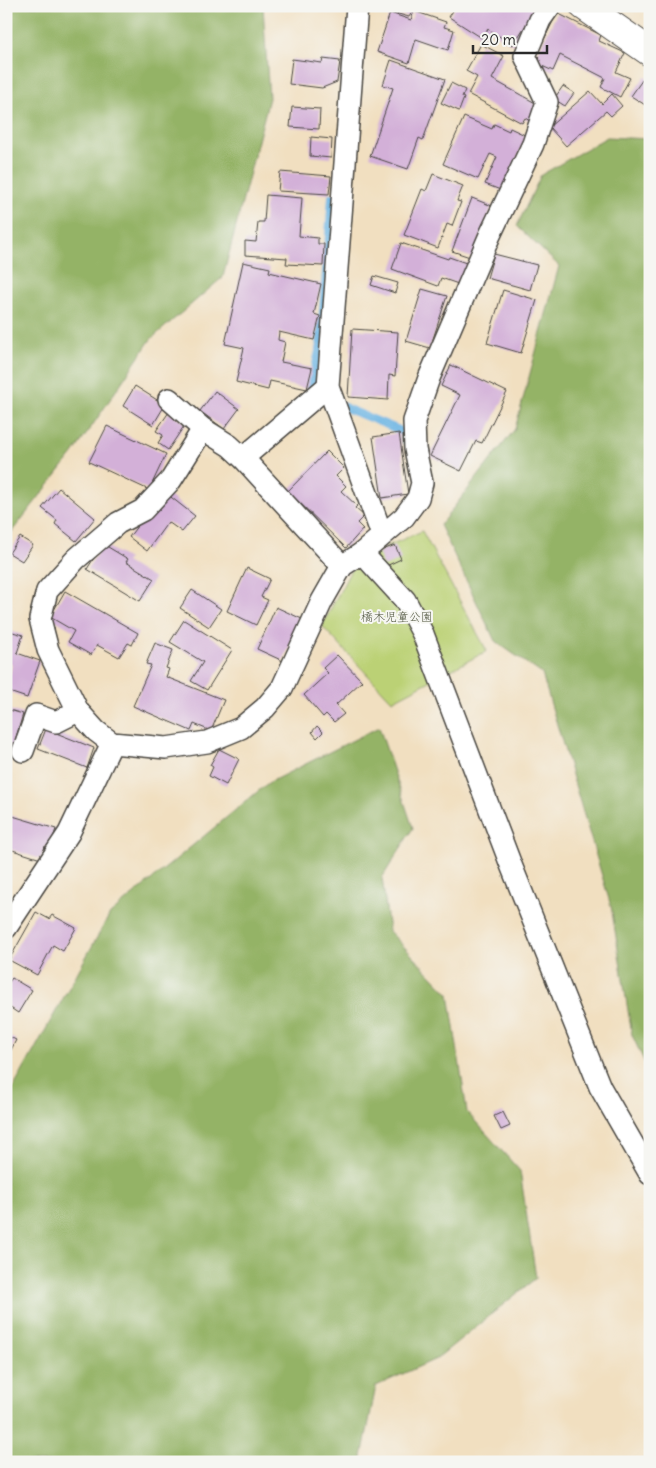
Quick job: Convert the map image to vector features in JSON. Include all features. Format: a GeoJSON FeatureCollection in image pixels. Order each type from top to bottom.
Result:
{"type":"FeatureCollection","features":[{"type":"Feature","properties":{"kind":"main road"},"geometry":{"type":"LineString","coordinates":[[584,6],[650,52]]}},
{"type":"Feature","properties":{"kind":"street"},"geometry":{"type":"LineString","coordinates":[[357,6],[328,386],[382,536]]}},
{"type":"Feature","properties":{"kind":"street"},"geometry":{"type":"LineString","coordinates":[[203,430],[171,480],[143,510],[118,523],[76,559],[47,591],[40,618],[48,650],[78,711],[96,731],[112,743],[166,748],[207,742],[241,728],[265,708],[282,688],[322,600],[342,566],[362,553],[404,518],[418,498],[422,483],[416,449],[414,421],[433,370],[490,235],[532,144],[547,102],[525,56],[540,20],[550,6]]}},
{"type":"Feature","properties":{"kind":"street"},"geometry":{"type":"LineString","coordinates":[[243,458],[328,386]]}},
{"type":"Feature","properties":{"kind":"street"},"geometry":{"type":"LineString","coordinates":[[169,399],[203,430],[230,446],[243,458],[342,566]]}},
{"type":"Feature","properties":{"kind":"street"},"geometry":{"type":"LineString","coordinates":[[362,553],[405,600],[423,634],[511,865],[600,1087],[650,1174]]}},
{"type":"Feature","properties":{"kind":"street"},"geometry":{"type":"LineString","coordinates":[[23,751],[36,715],[56,722],[78,711]]}},
{"type":"Feature","properties":{"kind":"street"},"geometry":{"type":"LineString","coordinates":[[6,928],[69,833],[112,743]]}},
{"type":"Feature","properties":{"kind":"green space"},"geometry":{"type":"Polygon","coordinates":[[[6,6],[263,6],[269,98],[223,277],[151,339],[73,454],[6,539],[6,6]]]}},
{"type":"Feature","properties":{"kind":"green space"},"geometry":{"type":"Polygon","coordinates":[[[607,137],[650,139],[650,1074],[632,1035],[611,906],[542,674],[495,641],[440,525],[515,429],[559,266],[517,226],[541,175],[607,137]]]}},
{"type":"Feature","properties":{"kind":"green space","name":"橋木児童公園"},"geometry":{"type":"Polygon","coordinates":[[[422,531],[487,651],[392,701],[322,626],[351,570],[374,552],[422,531]]]}},
{"type":"Feature","properties":{"kind":"green space"},"geometry":{"type":"Polygon","coordinates":[[[379,727],[413,828],[382,878],[389,931],[449,994],[467,1112],[520,1171],[536,1278],[436,1359],[376,1386],[361,1462],[6,1462],[6,1101],[110,914],[268,783],[379,727]]]}},
{"type":"Feature","properties":{"kind":"building"},"geometry":{"type":"Polygon","coordinates":[[[382,6],[416,6],[409,17],[381,9],[382,6]]]}},
{"type":"Feature","properties":{"kind":"building"},"geometry":{"type":"Polygon","coordinates":[[[456,6],[533,6],[536,9],[513,45],[488,29],[482,38],[449,17],[456,6]]]}},
{"type":"Feature","properties":{"kind":"building"},"geometry":{"type":"Polygon","coordinates":[[[414,11],[446,22],[444,27],[454,30],[448,50],[416,39],[409,63],[377,52],[390,13],[411,20],[414,11]]]}},
{"type":"Feature","properties":{"kind":"building"},"geometry":{"type":"Polygon","coordinates":[[[557,13],[601,35],[599,41],[625,53],[616,72],[630,78],[620,97],[601,87],[605,78],[560,55],[553,71],[542,66],[537,54],[557,13]]]}},
{"type":"Feature","properties":{"kind":"building"},"geometry":{"type":"Polygon","coordinates":[[[481,44],[504,56],[492,79],[539,105],[530,121],[525,118],[522,123],[468,94],[477,77],[466,71],[481,44]]]}},
{"type":"Feature","properties":{"kind":"building"},"geometry":{"type":"Polygon","coordinates":[[[292,59],[322,63],[323,59],[340,61],[337,82],[322,88],[289,84],[292,59]]]}},
{"type":"Feature","properties":{"kind":"building"},"geometry":{"type":"Polygon","coordinates":[[[391,60],[445,79],[423,140],[419,138],[408,169],[370,156],[393,88],[383,85],[391,60]]]}},
{"type":"Feature","properties":{"kind":"building"},"geometry":{"type":"Polygon","coordinates":[[[645,76],[650,79],[650,108],[631,96],[645,76]]]}},
{"type":"Feature","properties":{"kind":"building"},"geometry":{"type":"Polygon","coordinates":[[[451,83],[465,90],[459,111],[441,103],[451,83]]]}},
{"type":"Feature","properties":{"kind":"building"},"geometry":{"type":"Polygon","coordinates":[[[563,86],[574,93],[565,106],[554,99],[563,86]]]}},
{"type":"Feature","properties":{"kind":"building"},"geometry":{"type":"Polygon","coordinates":[[[590,91],[602,104],[612,94],[622,106],[611,116],[606,111],[566,146],[549,127],[590,91]]]}},
{"type":"Feature","properties":{"kind":"building"},"geometry":{"type":"Polygon","coordinates":[[[292,107],[320,109],[319,129],[290,127],[292,107]]]}},
{"type":"Feature","properties":{"kind":"building"},"geometry":{"type":"Polygon","coordinates":[[[464,117],[492,129],[494,124],[509,131],[510,128],[527,136],[503,191],[485,184],[497,157],[490,154],[478,179],[443,164],[464,117]]]}},
{"type":"Feature","properties":{"kind":"building"},"geometry":{"type":"Polygon","coordinates":[[[311,137],[332,139],[331,158],[310,156],[311,137]]]}},
{"type":"Feature","properties":{"kind":"building"},"geometry":{"type":"Polygon","coordinates":[[[280,172],[331,176],[329,194],[278,191],[280,172]]]}},
{"type":"Feature","properties":{"kind":"building"},"geometry":{"type":"Polygon","coordinates":[[[433,174],[463,186],[457,201],[461,202],[452,226],[447,224],[438,248],[404,235],[422,189],[426,191],[433,174]]]}},
{"type":"Feature","properties":{"kind":"building"},"geometry":{"type":"Polygon","coordinates":[[[266,195],[302,198],[299,236],[318,238],[318,244],[324,244],[323,266],[286,264],[287,258],[245,255],[245,241],[256,242],[258,222],[264,222],[266,195]]]}},
{"type":"Feature","properties":{"kind":"building"},"geometry":{"type":"Polygon","coordinates":[[[472,198],[492,206],[473,258],[452,251],[472,198]]]}},
{"type":"Feature","properties":{"kind":"building"},"geometry":{"type":"Polygon","coordinates":[[[401,243],[469,264],[461,285],[441,278],[438,286],[392,269],[401,243]]]}},
{"type":"Feature","properties":{"kind":"building"},"geometry":{"type":"Polygon","coordinates":[[[494,254],[537,265],[530,290],[487,278],[494,254]]]}},
{"type":"Feature","properties":{"kind":"building"},"geometry":{"type":"Polygon","coordinates":[[[243,262],[270,268],[269,272],[321,284],[314,314],[320,316],[314,340],[279,332],[278,340],[285,342],[281,362],[312,368],[307,389],[270,381],[268,390],[236,382],[244,348],[225,344],[243,262]]]}},
{"type":"Feature","properties":{"kind":"building"},"geometry":{"type":"Polygon","coordinates":[[[374,276],[398,283],[395,293],[371,285],[374,276]]]}},
{"type":"Feature","properties":{"kind":"building"},"geometry":{"type":"Polygon","coordinates":[[[422,289],[447,296],[430,348],[406,341],[422,289]]]}},
{"type":"Feature","properties":{"kind":"building"},"geometry":{"type":"Polygon","coordinates":[[[503,290],[537,300],[521,353],[487,343],[503,290]]]}},
{"type":"Feature","properties":{"kind":"building"},"geometry":{"type":"Polygon","coordinates":[[[352,329],[398,332],[395,376],[389,375],[388,400],[348,397],[352,329]]]}},
{"type":"Feature","properties":{"kind":"building"},"geometry":{"type":"Polygon","coordinates":[[[451,365],[507,392],[482,443],[476,441],[461,471],[430,456],[460,395],[441,386],[451,365]]]}},
{"type":"Feature","properties":{"kind":"building"},"geometry":{"type":"Polygon","coordinates":[[[135,386],[165,405],[153,425],[123,406],[135,386]]]}},
{"type":"Feature","properties":{"kind":"building"},"geometry":{"type":"Polygon","coordinates":[[[215,391],[239,409],[224,429],[200,411],[215,391]]]}},
{"type":"Feature","properties":{"kind":"building"},"geometry":{"type":"Polygon","coordinates":[[[169,412],[186,423],[168,450],[158,443],[163,435],[156,431],[169,412]]]}},
{"type":"Feature","properties":{"kind":"building"},"geometry":{"type":"Polygon","coordinates":[[[107,426],[166,454],[149,490],[89,462],[107,426]]]}},
{"type":"Feature","properties":{"kind":"building"},"geometry":{"type":"Polygon","coordinates":[[[399,433],[408,494],[382,498],[373,437],[399,433]]]}},
{"type":"Feature","properties":{"kind":"building"},"geometry":{"type":"Polygon","coordinates":[[[327,451],[344,468],[336,476],[346,486],[341,491],[357,506],[355,508],[364,516],[357,523],[363,529],[346,548],[288,491],[327,451]]]}},
{"type":"Feature","properties":{"kind":"building"},"geometry":{"type":"Polygon","coordinates":[[[59,488],[95,518],[76,541],[55,524],[57,520],[42,508],[59,488]]]}},
{"type":"Feature","properties":{"kind":"building"},"geometry":{"type":"Polygon","coordinates":[[[167,494],[195,516],[182,532],[168,522],[147,551],[129,537],[147,513],[167,494]]]}},
{"type":"Feature","properties":{"kind":"building"},"geometry":{"type":"Polygon","coordinates":[[[20,537],[33,545],[22,561],[9,553],[20,537]]]}},
{"type":"Feature","properties":{"kind":"building"},"geometry":{"type":"Polygon","coordinates":[[[103,544],[128,559],[126,562],[154,579],[140,601],[87,569],[103,544]]]}},
{"type":"Feature","properties":{"kind":"building"},"geometry":{"type":"Polygon","coordinates":[[[395,545],[401,559],[384,567],[378,552],[395,545]]]}},
{"type":"Feature","properties":{"kind":"building"},"geometry":{"type":"Polygon","coordinates":[[[247,568],[270,579],[261,597],[268,600],[256,625],[227,611],[247,568]]]}},
{"type":"Feature","properties":{"kind":"building"},"geometry":{"type":"Polygon","coordinates":[[[192,590],[221,609],[209,627],[180,608],[192,590]]]}},
{"type":"Feature","properties":{"kind":"building"},"geometry":{"type":"Polygon","coordinates":[[[65,591],[138,633],[132,645],[128,643],[119,657],[97,645],[91,655],[68,642],[74,631],[50,617],[65,591]]]}},
{"type":"Feature","properties":{"kind":"building"},"geometry":{"type":"Polygon","coordinates":[[[276,607],[302,619],[283,661],[257,649],[276,607]]]}},
{"type":"Feature","properties":{"kind":"building"},"geometry":{"type":"Polygon","coordinates":[[[184,620],[232,650],[207,690],[191,681],[203,662],[170,642],[184,620]]]}},
{"type":"Feature","properties":{"kind":"building"},"geometry":{"type":"Polygon","coordinates":[[[6,630],[23,635],[17,653],[40,661],[27,698],[6,691],[6,673],[10,674],[12,664],[6,662],[6,630]]]}},
{"type":"Feature","properties":{"kind":"building"},"geometry":{"type":"Polygon","coordinates":[[[155,643],[173,650],[166,668],[169,669],[166,677],[224,700],[211,731],[194,724],[191,731],[133,706],[151,665],[146,664],[155,643]]]}},
{"type":"Feature","properties":{"kind":"building"},"geometry":{"type":"Polygon","coordinates":[[[337,655],[362,681],[336,705],[344,714],[334,722],[326,714],[323,717],[304,695],[328,673],[323,668],[337,655]]]}},
{"type":"Feature","properties":{"kind":"building"},"geometry":{"type":"Polygon","coordinates":[[[6,709],[23,714],[7,767],[6,767],[6,709]]]}},
{"type":"Feature","properties":{"kind":"building"},"geometry":{"type":"Polygon","coordinates":[[[317,726],[323,732],[317,738],[312,732],[317,726]]]}},
{"type":"Feature","properties":{"kind":"building"},"geometry":{"type":"Polygon","coordinates":[[[46,729],[94,748],[87,768],[38,749],[46,729]]]}},
{"type":"Feature","properties":{"kind":"building"},"geometry":{"type":"Polygon","coordinates":[[[219,749],[239,759],[226,785],[209,776],[213,767],[210,765],[219,749]]]}},
{"type":"Feature","properties":{"kind":"building"},"geometry":{"type":"Polygon","coordinates":[[[6,814],[56,829],[50,847],[45,846],[41,859],[6,848],[6,814]]]}},
{"type":"Feature","properties":{"kind":"building"},"geometry":{"type":"Polygon","coordinates":[[[36,912],[49,919],[52,915],[76,928],[63,951],[53,945],[37,975],[9,960],[36,912]]]}},
{"type":"Feature","properties":{"kind":"building"},"geometry":{"type":"Polygon","coordinates":[[[12,978],[32,990],[18,1013],[6,1005],[6,986],[12,978]]]}},
{"type":"Feature","properties":{"kind":"building"},"geometry":{"type":"Polygon","coordinates":[[[6,1035],[16,1040],[9,1054],[6,1052],[6,1035]]]}},
{"type":"Feature","properties":{"kind":"building"},"geometry":{"type":"Polygon","coordinates":[[[503,1112],[510,1126],[501,1130],[494,1116],[503,1112]]]}},
{"type":"Feature","properties":{"kind":"waterway"},"geometry":{"type":"LineString","coordinates":[[319,390],[311,386],[320,347],[332,197]]}},
{"type":"Feature","properties":{"kind":"waterway"},"geometry":{"type":"LineString","coordinates":[[341,405],[404,432],[406,441]]}}]}
